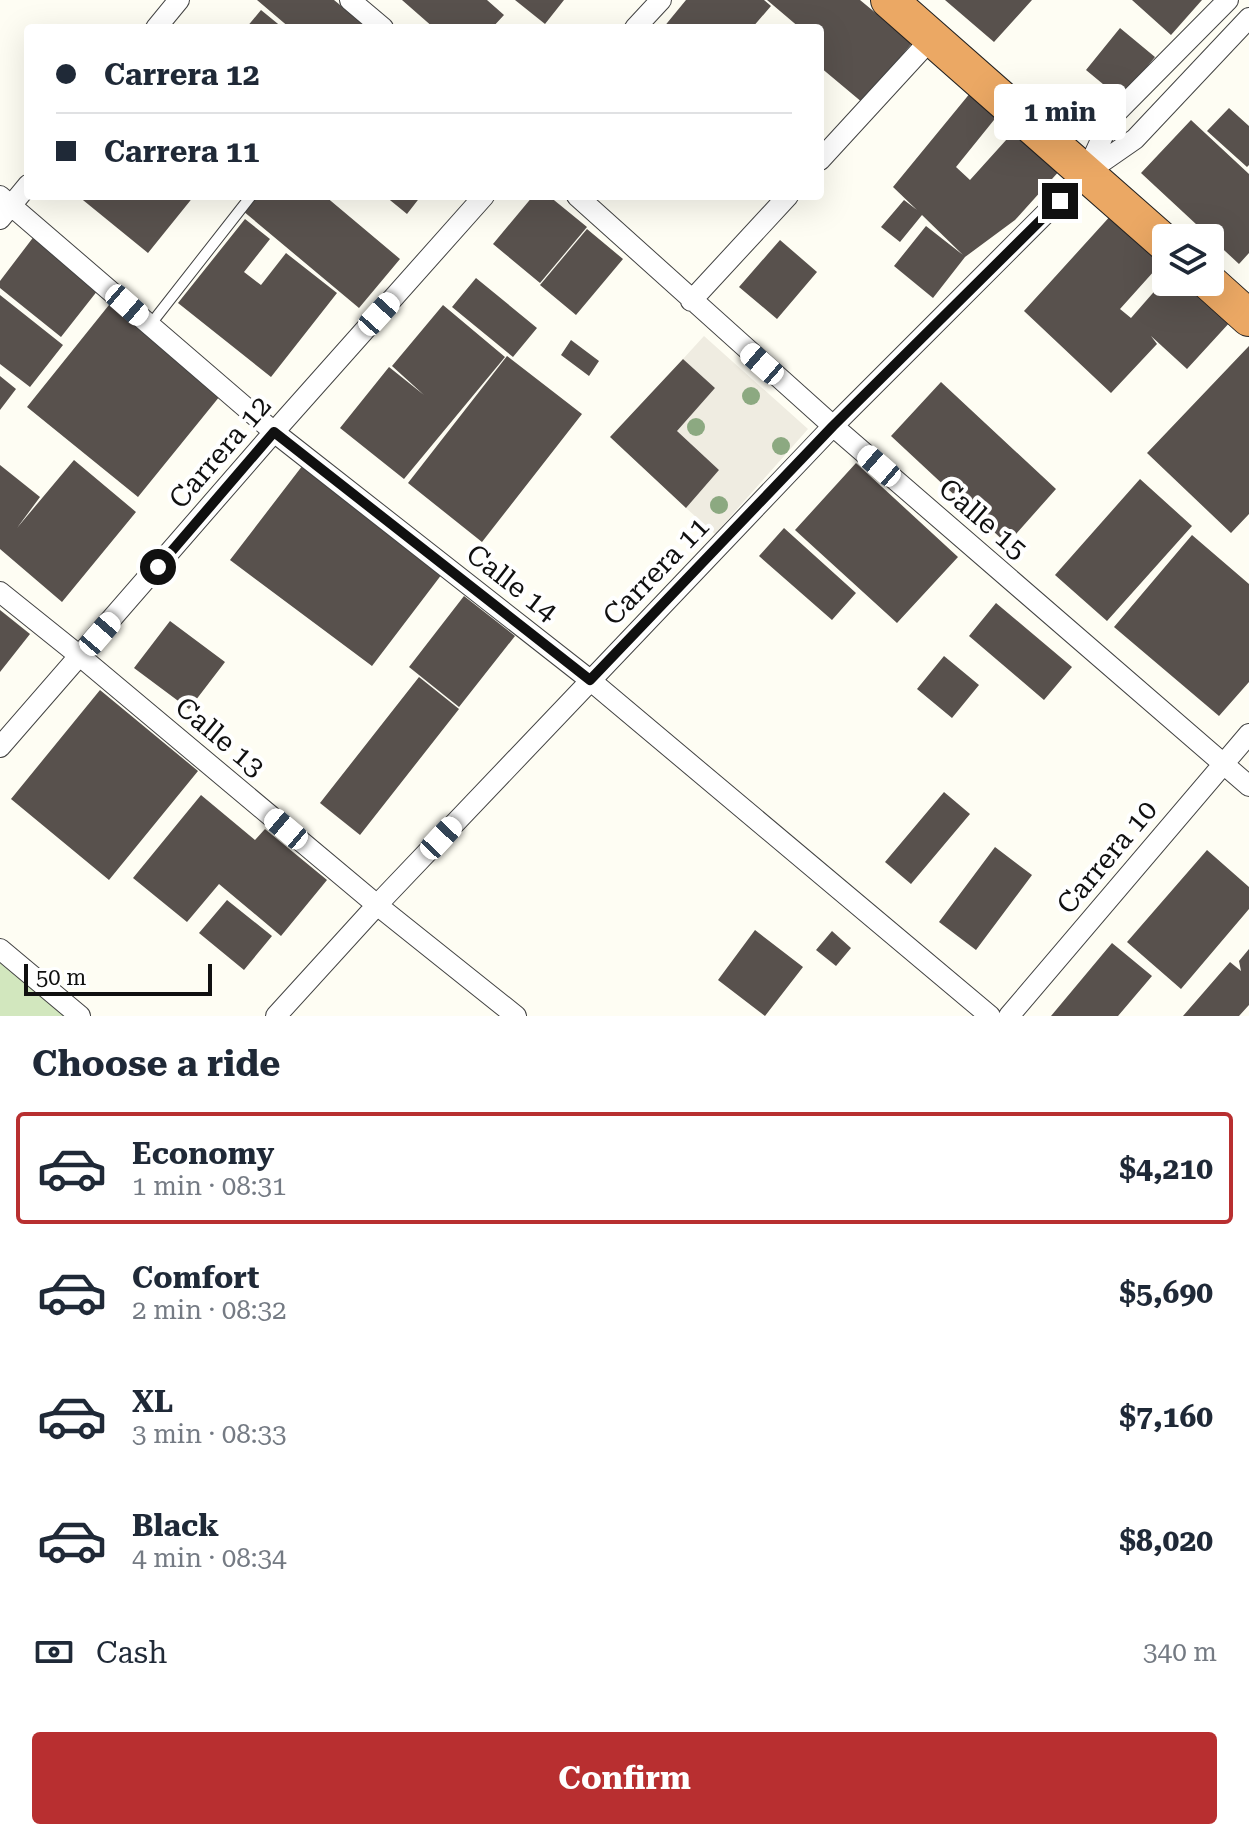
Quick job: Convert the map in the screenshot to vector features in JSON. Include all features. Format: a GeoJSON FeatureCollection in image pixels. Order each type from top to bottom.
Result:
{"type":"FeatureCollection","features":[{"type":"Feature","properties":{"kind":"highway"},"geometry":{"type":"LineString","coordinates":[[889,0],[1152,232]]}},
{"type":"Feature","properties":{"kind":"highway"},"geometry":{"type":"LineString","coordinates":[[1224,296],[1249,318]]}},
{"type":"Feature","properties":{"kind":"street"},"geometry":{"type":"LineString","coordinates":[[159,24],[179,0]]}},
{"type":"Feature","properties":{"kind":"street"},"geometry":{"type":"LineString","coordinates":[[350,0],[378,24]]}},
{"type":"Feature","properties":{"kind":"street"},"geometry":{"type":"LineString","coordinates":[[639,24],[661,0]]}},
{"type":"Feature","properties":{"kind":"street","name":"Carrera 11"},"geometry":{"type":"LineString","coordinates":[[1086,173],[1111,118],[1228,0]]}},
{"type":"Feature","properties":{"kind":"street","name":"Carrera 11"},"geometry":{"type":"LineString","coordinates":[[276,1016],[377,905],[833,426],[1086,173],[1135,139],[1249,18]]}},
{"type":"Feature","properties":{"kind":"street"},"geometry":{"type":"LineString","coordinates":[[824,156],[932,38]]}},
{"type":"Feature","properties":{"kind":"street"},"geometry":{"type":"LineString","coordinates":[[4,207],[24,189]]}},
{"type":"Feature","properties":{"kind":"street","name":"Carrera 12"},"geometry":{"type":"LineString","coordinates":[[0,747],[480,200]]}},
{"type":"Feature","properties":{"kind":"street","name":"Calle 15"},"geometry":{"type":"LineString","coordinates":[[581,200],[833,426],[1249,786]]}},
{"type":"Feature","properties":{"kind":"street"},"geometry":{"type":"LineString","coordinates":[[691,301],[784,200]]}},
{"type":"Feature","properties":{"kind":"street","name":"Calle 14"},"geometry":{"type":"LineString","coordinates":[[4,207],[150,325],[274,432],[590,680],[990,1016]]}},
{"type":"Feature","properties":{"kind":"street","name":"Calle 13"},"geometry":{"type":"LineString","coordinates":[[0,592],[377,905],[516,1016]]}},
{"type":"Feature","properties":{"kind":"street","name":"Carrera 10"},"geometry":{"type":"LineString","coordinates":[[1009,1016],[1249,734]]}},
{"type":"Feature","properties":{"kind":"street"},"geometry":{"type":"LineString","coordinates":[[0,949],[80,1016]]}},
{"type":"Feature","properties":{"kind":"lane"},"geometry":{"type":"LineString","coordinates":[[150,325],[248,200]]}},
{"type":"Feature","properties":{"kind":"green space"},"geometry":{"type":"Polygon","coordinates":[[[0,960],[68,1016],[0,1016],[0,960]]]}},
{"type":"Feature","properties":{"kind":"shaded area"},"geometry":{"type":"Polygon","coordinates":[[[704,336],[808,429],[715,534],[686,508],[719,470],[677,431],[715,388],[683,359],[704,336]]]}},
{"type":"Feature","properties":{"kind":"building"},"geometry":{"type":"Polygon","coordinates":[[[257,0],[334,0],[363,24],[285,24],[257,0]]]}},
{"type":"Feature","properties":{"kind":"building"},"geometry":{"type":"Polygon","coordinates":[[[402,0],[487,0],[504,15],[496,24],[429,24],[402,0]]]}},
{"type":"Feature","properties":{"kind":"building"},"geometry":{"type":"Polygon","coordinates":[[[515,0],[564,0],[545,24],[515,0]]]}},
{"type":"Feature","properties":{"kind":"building"},"geometry":{"type":"Polygon","coordinates":[[[686,0],[764,0],[771,6],[755,24],[666,24],[686,0]]]}},
{"type":"Feature","properties":{"kind":"building"},"geometry":{"type":"Polygon","coordinates":[[[767,0],[860,0],[912,43],[863,103],[824,70],[824,24],[795,24],[767,0]]]}},
{"type":"Feature","properties":{"kind":"building"},"geometry":{"type":"Polygon","coordinates":[[[945,0],[1032,0],[994,42],[945,0]]]}},
{"type":"Feature","properties":{"kind":"building"},"geometry":{"type":"Polygon","coordinates":[[[1132,0],[1202,0],[1171,35],[1132,0]]]}},
{"type":"Feature","properties":{"kind":"building"},"geometry":{"type":"Polygon","coordinates":[[[261,10],[278,24],[249,24],[261,10]]]}},
{"type":"Feature","properties":{"kind":"building"},"geometry":{"type":"Polygon","coordinates":[[[1120,28],[1155,57],[1121,99],[1086,70],[1120,28]]]}},
{"type":"Feature","properties":{"kind":"building"},"geometry":{"type":"Polygon","coordinates":[[[971,92],[998,115],[956,167],[970,180],[1016,129],[1061,169],[1015,220],[965,257],[933,298],[894,266],[926,226],[963,255],[922,215],[900,242],[881,227],[904,200],[917,210],[893,187],[971,92]]]}},
{"type":"Feature","properties":{"kind":"building"},"geometry":{"type":"Polygon","coordinates":[[[1229,108],[1249,126],[1247,167],[1207,131],[1229,108]]]}},
{"type":"Feature","properties":{"kind":"building"},"geometry":{"type":"Polygon","coordinates":[[[1191,120],[1249,174],[1249,253],[1239,264],[1224,250],[1224,224],[1196,224],[1141,173],[1191,120]]]}},
{"type":"Feature","properties":{"kind":"building"},"geometry":{"type":"Polygon","coordinates":[[[83,200],[191,200],[148,253],[83,200]]]}},
{"type":"Feature","properties":{"kind":"building"},"geometry":{"type":"Polygon","coordinates":[[[253,200],[330,200],[400,259],[359,308],[243,211],[253,200]]]}},
{"type":"Feature","properties":{"kind":"building"},"geometry":{"type":"Polygon","coordinates":[[[390,200],[418,200],[407,214],[390,200]]]}},
{"type":"Feature","properties":{"kind":"building"},"geometry":{"type":"Polygon","coordinates":[[[530,200],[554,200],[587,227],[540,283],[493,244],[530,200]]]}},
{"type":"Feature","properties":{"kind":"building"},"geometry":{"type":"Polygon","coordinates":[[[1113,213],[1152,249],[1152,273],[1120,309],[1131,318],[1152,294],[1203,296],[1231,321],[1187,369],[1151,336],[1157,344],[1111,393],[1024,311],[1113,213]]]}},
{"type":"Feature","properties":{"kind":"building"},"geometry":{"type":"Polygon","coordinates":[[[245,219],[270,239],[244,272],[261,285],[286,253],[337,293],[271,377],[178,303],[245,219]]]}},
{"type":"Feature","properties":{"kind":"building"},"geometry":{"type":"Polygon","coordinates":[[[587,229],[623,259],[576,315],[540,285],[587,229]]]}},
{"type":"Feature","properties":{"kind":"building"},"geometry":{"type":"Polygon","coordinates":[[[35,235],[98,290],[61,337],[0,288],[0,281],[35,235]]]}},
{"type":"Feature","properties":{"kind":"building"},"geometry":{"type":"Polygon","coordinates":[[[780,240],[817,272],[777,319],[739,287],[780,240]]]}},
{"type":"Feature","properties":{"kind":"building"},"geometry":{"type":"Polygon","coordinates":[[[476,278],[537,328],[513,357],[452,307],[476,278]]]}},
{"type":"Feature","properties":{"kind":"building"},"geometry":{"type":"Polygon","coordinates":[[[0,295],[63,345],[30,387],[0,364],[0,295]]]}},
{"type":"Feature","properties":{"kind":"building"},"geometry":{"type":"Polygon","coordinates":[[[113,300],[224,391],[138,497],[27,407],[113,300]]]}},
{"type":"Feature","properties":{"kind":"building"},"geometry":{"type":"Polygon","coordinates":[[[443,305],[505,357],[404,479],[340,428],[389,367],[424,395],[392,366],[443,305]]]}},
{"type":"Feature","properties":{"kind":"building"},"geometry":{"type":"Polygon","coordinates":[[[571,340],[599,361],[589,376],[561,355],[571,340]]]}},
{"type":"Feature","properties":{"kind":"building"},"geometry":{"type":"Polygon","coordinates":[[[1249,346],[1249,514],[1231,533],[1147,453],[1249,346]]]}},
{"type":"Feature","properties":{"kind":"building"},"geometry":{"type":"Polygon","coordinates":[[[507,356],[582,414],[482,542],[408,483],[507,356]]]}},
{"type":"Feature","properties":{"kind":"building"},"geometry":{"type":"Polygon","coordinates":[[[683,359],[715,388],[677,431],[719,470],[686,508],[610,437],[683,359]]]}},
{"type":"Feature","properties":{"kind":"building"},"geometry":{"type":"Polygon","coordinates":[[[0,376],[16,389],[0,410],[0,376]]]}},
{"type":"Feature","properties":{"kind":"building"},"geometry":{"type":"Polygon","coordinates":[[[941,382],[1056,489],[1007,544],[891,436],[941,382]]]}},
{"type":"Feature","properties":{"kind":"building"},"geometry":{"type":"Polygon","coordinates":[[[74,460],[136,512],[62,602],[0,549],[0,465],[40,497],[17,528],[74,460]]]}},
{"type":"Feature","properties":{"kind":"building"},"geometry":{"type":"Polygon","coordinates":[[[306,461],[442,574],[372,666],[230,560],[306,461]]]}},
{"type":"Feature","properties":{"kind":"building"},"geometry":{"type":"Polygon","coordinates":[[[856,463],[958,557],[897,623],[795,530],[856,463]]]}},
{"type":"Feature","properties":{"kind":"building"},"geometry":{"type":"Polygon","coordinates":[[[1140,479],[1192,526],[1107,621],[1055,575],[1140,479]]]}},
{"type":"Feature","properties":{"kind":"building"},"geometry":{"type":"Polygon","coordinates":[[[784,528],[856,593],[832,620],[759,556],[784,528]]]}},
{"type":"Feature","properties":{"kind":"building"},"geometry":{"type":"Polygon","coordinates":[[[1192,535],[1249,584],[1249,682],[1219,716],[1114,627],[1192,535]]]}},
{"type":"Feature","properties":{"kind":"building"},"geometry":{"type":"Polygon","coordinates":[[[464,596],[515,636],[459,707],[409,667],[464,596]]]}},
{"type":"Feature","properties":{"kind":"building"},"geometry":{"type":"Polygon","coordinates":[[[996,603],[1072,667],[1044,700],[969,636],[996,603]]]}},
{"type":"Feature","properties":{"kind":"building"},"geometry":{"type":"Polygon","coordinates":[[[0,610],[30,634],[0,672],[0,610]]]}},
{"type":"Feature","properties":{"kind":"building"},"geometry":{"type":"Polygon","coordinates":[[[170,621],[225,662],[189,709],[134,668],[170,621]]]}},
{"type":"Feature","properties":{"kind":"building"},"geometry":{"type":"Polygon","coordinates":[[[944,656],[979,685],[952,718],[917,689],[944,656]]]}},
{"type":"Feature","properties":{"kind":"building"},"geometry":{"type":"Polygon","coordinates":[[[419,677],[459,709],[360,835],[320,803],[419,677]]]}},
{"type":"Feature","properties":{"kind":"building"},"geometry":{"type":"Polygon","coordinates":[[[100,690],[198,771],[109,880],[11,799],[100,690]]]}},
{"type":"Feature","properties":{"kind":"building"},"geometry":{"type":"Polygon","coordinates":[[[944,792],[970,814],[911,884],[885,862],[944,792]]]}},
{"type":"Feature","properties":{"kind":"building"},"geometry":{"type":"Polygon","coordinates":[[[201,795],[255,840],[265,829],[327,880],[281,936],[219,884],[187,922],[133,878],[201,795]]]}},
{"type":"Feature","properties":{"kind":"building"},"geometry":{"type":"Polygon","coordinates":[[[995,847],[1032,875],[976,950],[939,922],[995,847]]]}},
{"type":"Feature","properties":{"kind":"building"},"geometry":{"type":"Polygon","coordinates":[[[1207,850],[1249,887],[1249,909],[1181,989],[1127,942],[1207,850]]]}},
{"type":"Feature","properties":{"kind":"building"},"geometry":{"type":"Polygon","coordinates":[[[227,900],[272,936],[244,970],[199,933],[227,900]]]}},
{"type":"Feature","properties":{"kind":"building"},"geometry":{"type":"Polygon","coordinates":[[[755,930],[803,967],[765,1016],[718,980],[755,930]]]}},
{"type":"Feature","properties":{"kind":"building"},"geometry":{"type":"Polygon","coordinates":[[[832,931],[851,948],[836,966],[816,950],[832,931]]]}},
{"type":"Feature","properties":{"kind":"building"},"geometry":{"type":"Polygon","coordinates":[[[1112,943],[1152,976],[1118,1016],[1051,1016],[1112,943]]]}},
{"type":"Feature","properties":{"kind":"building"},"geometry":{"type":"Polygon","coordinates":[[[1249,949],[1249,1005],[1239,1016],[1183,1016],[1230,962],[1241,971],[1239,961],[1249,949]]]}},
{"type":"Feature","properties":{"kind":"route"},"geometry":{"type":"LineString","coordinates":[[158,567],[274,432],[590,680],[833,426],[1060,201]]}}]}
